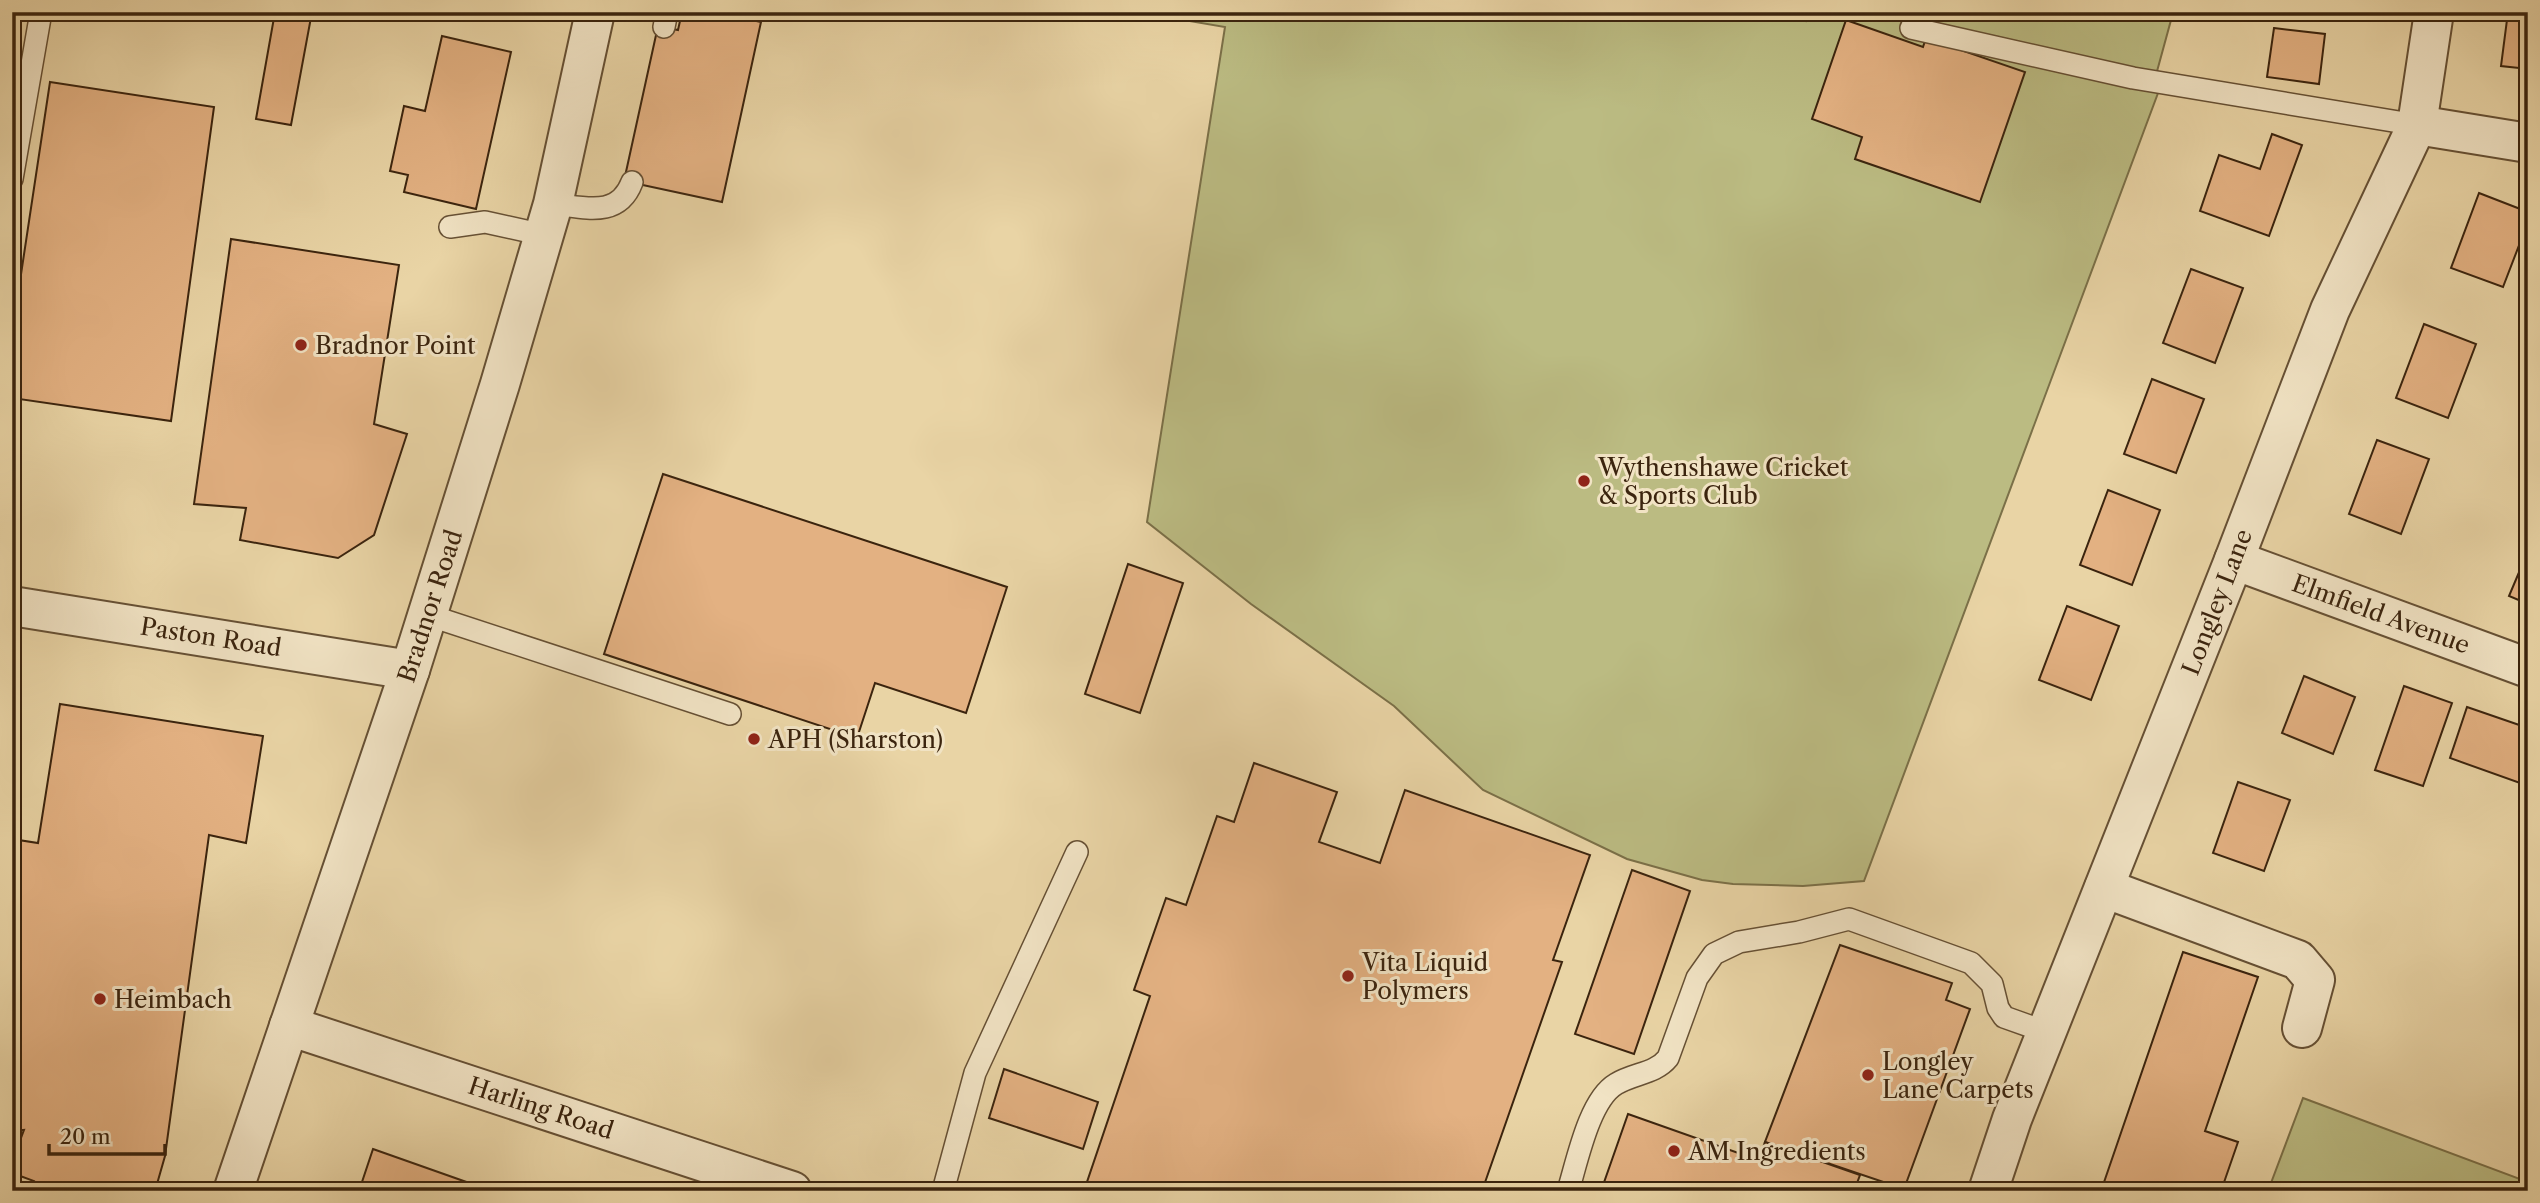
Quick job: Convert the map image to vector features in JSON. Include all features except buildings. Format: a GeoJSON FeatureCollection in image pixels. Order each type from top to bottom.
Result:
{"type":"FeatureCollection","features":[{"type":"Feature","properties":{"kind":"street","name":"Bradnor Road"},"geometry":{"type":"LineString","coordinates":[[233,1191],[410,670],[500,384],[548,220],[595,12]]}},
{"type":"Feature","properties":{"kind":"street","name":"Longley Lane"},"geometry":{"type":"LineString","coordinates":[[1987,1191],[2046,1032],[2234,560],[2330,310],[2417,125],[2434,12]]}},
{"type":"Feature","properties":{"kind":"street"},"geometry":{"type":"LineString","coordinates":[[2417,125],[2528,144]]}},
{"type":"Feature","properties":{"kind":"street","name":"Elmfield Avenue"},"geometry":{"type":"LineString","coordinates":[[2234,560],[2528,668]]}},
{"type":"Feature","properties":{"kind":"street","name":"Paston Road"},"geometry":{"type":"LineString","coordinates":[[12,606],[410,670]]}},
{"type":"Feature","properties":{"kind":"street"},"geometry":{"type":"LineString","coordinates":[[2104,888],[2298,960],[2315,980],[2302,1028]]}},
{"type":"Feature","properties":{"kind":"street","name":"Harling Road"},"geometry":{"type":"LineString","coordinates":[[289,1026],[792,1191]]}},
{"type":"Feature","properties":{"kind":"lane"},"geometry":{"type":"LineString","coordinates":[[12,179],[41,12]]}},
{"type":"Feature","properties":{"kind":"lane"},"geometry":{"type":"LineString","coordinates":[[1911,28],[2133,78],[2417,125]]}},
{"type":"Feature","properties":{"kind":"lane"},"geometry":{"type":"LineString","coordinates":[[450,227],[485,222],[548,220],[606,209],[626,196],[632,183]]}},
{"type":"Feature","properties":{"kind":"lane"},"geometry":{"type":"LineString","coordinates":[[428,615],[730,714]]}},
{"type":"Feature","properties":{"kind":"lane"},"geometry":{"type":"LineString","coordinates":[[943,1191],[975,1073],[1077,852]]}},
{"type":"Feature","properties":{"kind":"lane"},"geometry":{"type":"LineString","coordinates":[[1568,1191],[1594,1110],[1614,1085],[1660,1068],[1668,1058],[1697,978],[1714,954],[1739,942],[1799,932],[1849,919],[1972,963],[1992,984],[1998,1009],[2004,1017],[2046,1032]]}},
{"type":"Feature","properties":{"kind":"green space","name":"Wythenshawe Cricket & Sports Club"},"geometry":{"type":"Polygon","coordinates":[[[1137,12],[1746,12],[1806,21],[1808,12],[2106,12],[2171,20],[2156,75],[2164,77],[1864,881],[1803,886],[1733,884],[1702,880],[1627,859],[1483,790],[1394,706],[1251,604],[1147,522],[1225,27],[1137,12]]]}},
{"type":"Feature","properties":{"kind":"green space"},"geometry":{"type":"Polygon","coordinates":[[[2303,1098],[2520,1179],[2516,1191],[2268,1191],[2303,1098]]]}},
{"type":"Feature","properties":{"kind":"place","name":"Bradnor Point"},"geometry":{"type":"Point","coordinates":[301,345]}},
{"type":"Feature","properties":{"kind":"place","name":"Wythenshawe Cricket & Sports Club"},"geometry":{"type":"Point","coordinates":[1584,481]}},
{"type":"Feature","properties":{"kind":"place","name":"APH (Sharston)"},"geometry":{"type":"Point","coordinates":[754,739]}},
{"type":"Feature","properties":{"kind":"place","name":"Vita Liquid Polymers"},"geometry":{"type":"Point","coordinates":[1348,976]}},
{"type":"Feature","properties":{"kind":"place","name":"Heimbach"},"geometry":{"type":"Point","coordinates":[100,999]}},
{"type":"Feature","properties":{"kind":"place","name":"Longley Lane Carpets"},"geometry":{"type":"Point","coordinates":[1868,1075]}},
{"type":"Feature","properties":{"kind":"place","name":"AM Ingredients"},"geometry":{"type":"Point","coordinates":[1674,1151]}}]}
